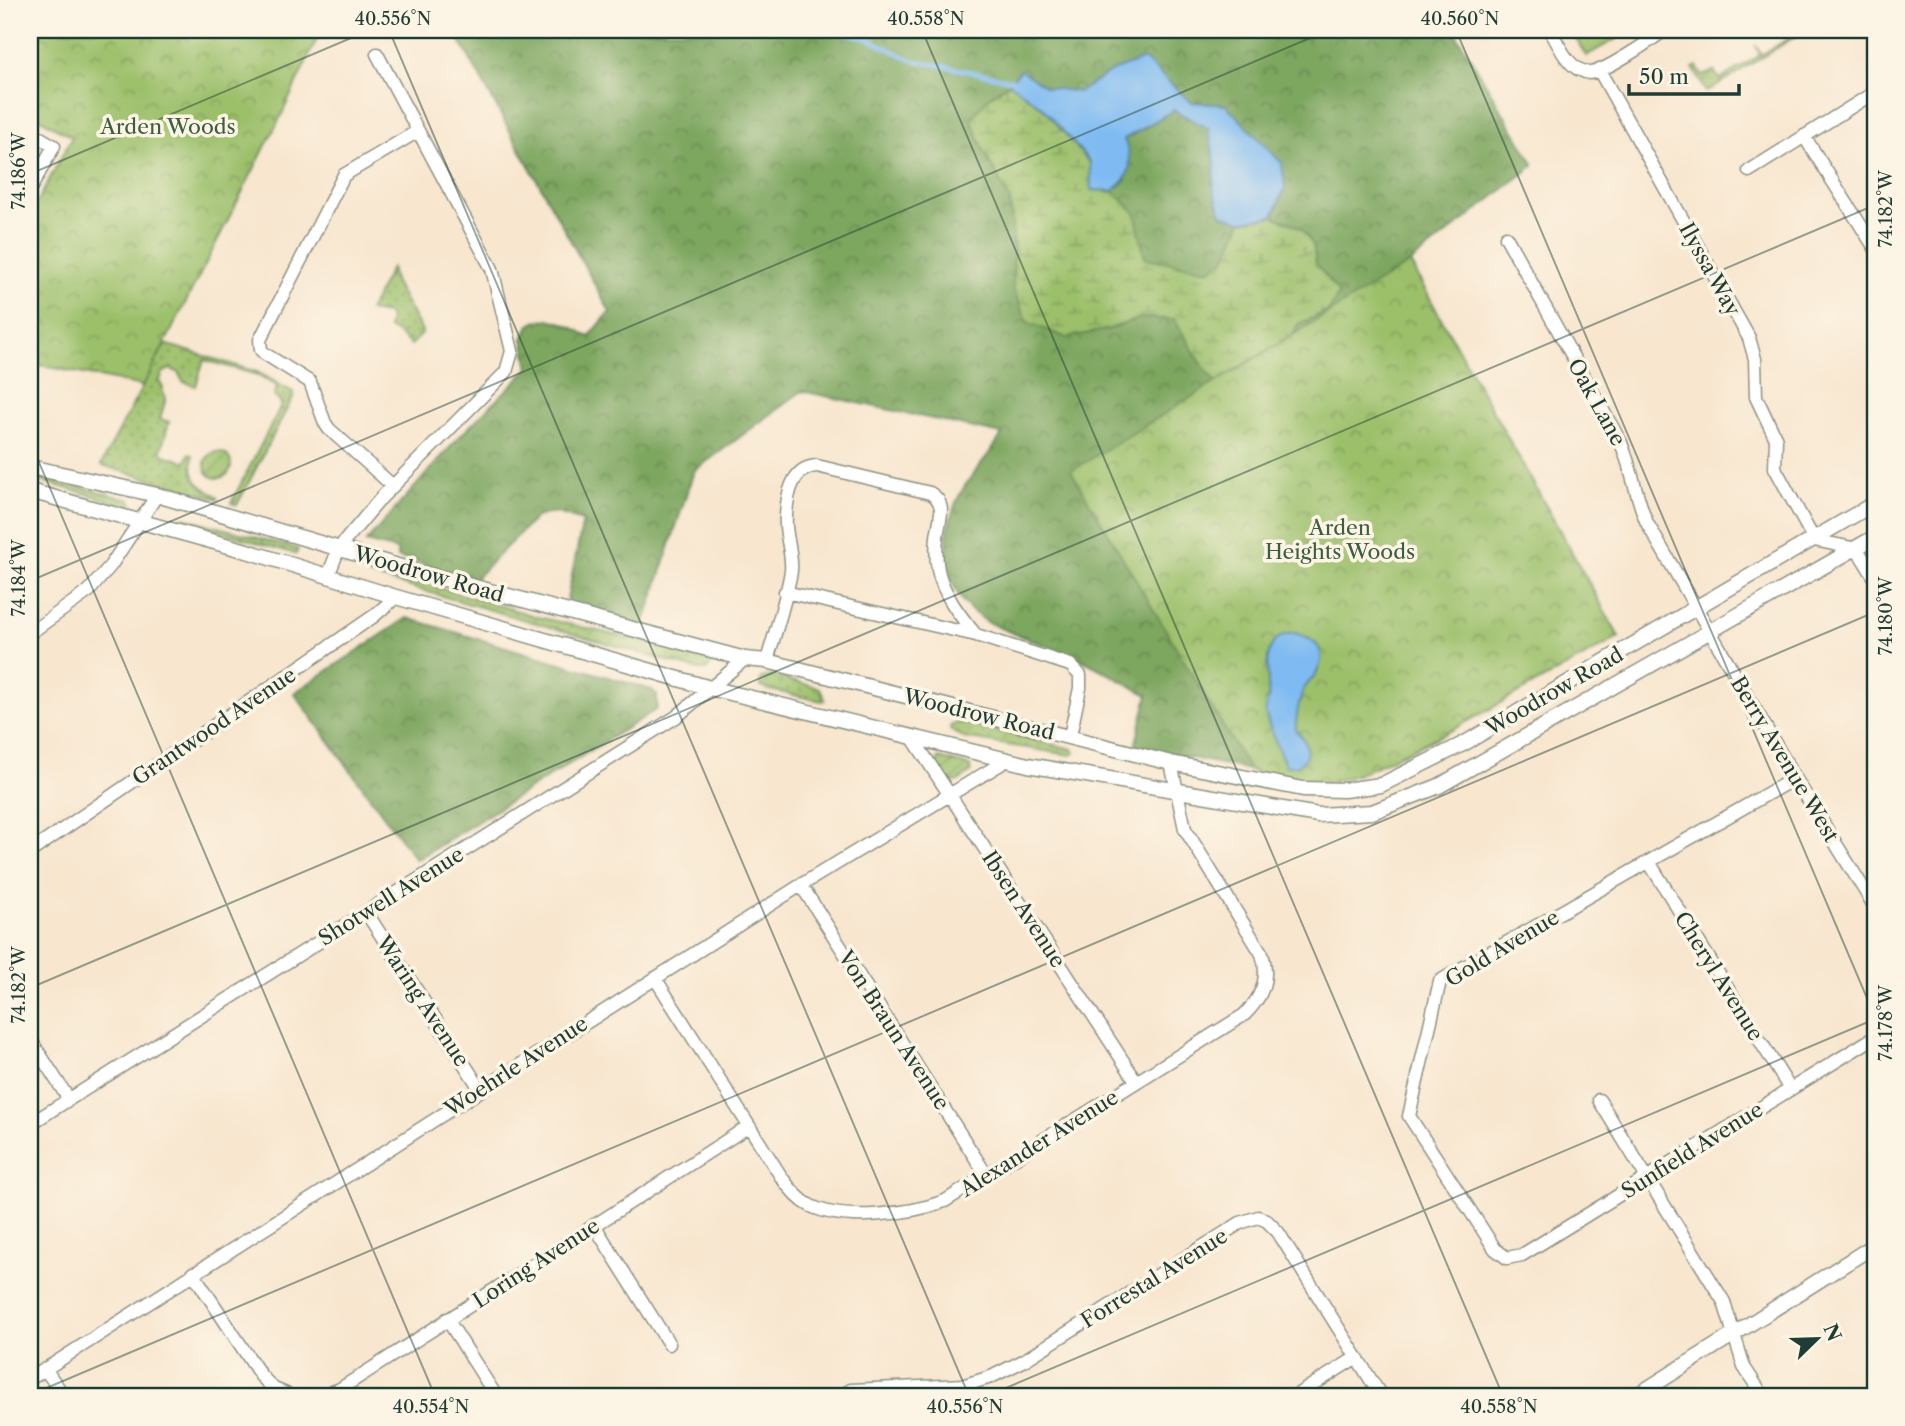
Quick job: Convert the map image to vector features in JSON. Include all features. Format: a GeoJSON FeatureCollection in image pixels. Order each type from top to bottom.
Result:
{"type":"FeatureCollection","features":[{"type":"Feature","properties":{"kind":"street"},"geometry":{"type":"LineString","coordinates":[[1550,30],[1567,60],[1588,73],[1599,70],[1664,30]]}},
{"type":"Feature","properties":{"kind":"street"},"geometry":{"type":"LineString","coordinates":[[328,576],[340,548],[393,486],[506,372],[512,358],[492,269],[377,54]]}},
{"type":"Feature","properties":{"kind":"street","name":"Ilyssa Way"},"geometry":{"type":"LineString","coordinates":[[1599,70],[1749,338],[1755,359],[1756,397],[1776,439],[1775,468],[1814,540]]}},
{"type":"Feature","properties":{"kind":"street"},"geometry":{"type":"LineString","coordinates":[[1749,171],[1875,92]]}},
{"type":"Feature","properties":{"kind":"street"},"geometry":{"type":"LineString","coordinates":[[393,486],[329,429],[310,382],[265,355],[261,350],[260,340],[344,175],[418,131]]}},
{"type":"Feature","properties":{"kind":"street"},"geometry":{"type":"LineString","coordinates":[[30,132],[54,146],[30,189]]}},
{"type":"Feature","properties":{"kind":"street"},"geometry":{"type":"LineString","coordinates":[[1804,136],[1875,247]]}},
{"type":"Feature","properties":{"kind":"street","name":"Oak Lane"},"geometry":{"type":"LineString","coordinates":[[1506,237],[1621,443],[1636,499],[1695,609]]}},
{"type":"Feature","properties":{"kind":"street"},"geometry":{"type":"LineString","coordinates":[[767,661],[791,569],[786,517],[794,480],[802,469],[817,466],[936,496],[941,506],[936,539],[938,570],[956,609],[976,635]]}},
{"type":"Feature","properties":{"kind":"street","name":"Woodrow Road"},"geometry":{"type":"LineString","coordinates":[[30,467],[157,495],[418,572],[745,659],[767,661],[1171,763],[1303,789],[1344,790],[1381,785],[1465,743],[1875,503]]}},
{"type":"Feature","properties":{"kind":"street","name":"Woodrow Road"},"geometry":{"type":"LineString","coordinates":[[30,491],[710,688],[1007,760],[1318,815],[1372,813],[1439,786],[1875,537]]}},
{"type":"Feature","properties":{"kind":"street"},"geometry":{"type":"LineString","coordinates":[[30,633],[89,591],[111,565],[157,495]]}},
{"type":"Feature","properties":{"kind":"street"},"geometry":{"type":"LineString","coordinates":[[1814,540],[1857,549],[1875,578]]}},
{"type":"Feature","properties":{"kind":"street"},"geometry":{"type":"LineString","coordinates":[[785,592],[976,635],[1070,665],[1076,669],[1081,681],[1070,736]]}},
{"type":"Feature","properties":{"kind":"street","name":"Grantwood Avenue"},"geometry":{"type":"LineString","coordinates":[[30,851],[374,616],[396,597]]}},
{"type":"Feature","properties":{"kind":"street","name":"Berry Avenue West"},"geometry":{"type":"LineString","coordinates":[[1695,609],[1875,907]]}},
{"type":"Feature","properties":{"kind":"street","name":"Shotwell Avenue"},"geometry":{"type":"LineString","coordinates":[[30,1124],[676,718],[745,659]]}},
{"type":"Feature","properties":{"kind":"street","name":"Ibsen Avenue"},"geometry":{"type":"LineString","coordinates":[[912,737],[1136,1082]]}},
{"type":"Feature","properties":{"kind":"street","name":"Woehrle Avenue"},"geometry":{"type":"LineString","coordinates":[[30,1379],[801,885],[1007,760]]}},
{"type":"Feature","properties":{"kind":"street","name":"Alexander Avenue"},"geometry":{"type":"LineString","coordinates":[[655,978],[749,1126],[794,1193],[803,1202],[822,1210],[851,1214],[918,1210],[945,1201],[1244,1014],[1260,996],[1266,976],[1258,945],[1185,829],[1171,763]]}},
{"type":"Feature","properties":{"kind":"street","name":"Gold Avenue"},"geometry":{"type":"LineString","coordinates":[[1507,1258],[1495,1249],[1409,1116],[1440,981],[1795,778]]}},
{"type":"Feature","properties":{"kind":"street","name":"Cheryl Avenue"},"geometry":{"type":"LineString","coordinates":[[1649,862],[1790,1089]]}},
{"type":"Feature","properties":{"kind":"street","name":"Von Braun Avenue"},"geometry":{"type":"LineString","coordinates":[[801,885],[987,1176]]}},
{"type":"Feature","properties":{"kind":"street","name":"Waring Avenue"},"geometry":{"type":"LineString","coordinates":[[366,912],[481,1090]]}},
{"type":"Feature","properties":{"kind":"street","name":"Sunfield Avenue"},"geometry":{"type":"LineString","coordinates":[[1507,1258],[1522,1255],[1875,1037]]}},
{"type":"Feature","properties":{"kind":"street"},"geometry":{"type":"LineString","coordinates":[[30,1039],[68,1098]]}},
{"type":"Feature","properties":{"kind":"street"},"geometry":{"type":"LineString","coordinates":[[1599,1100],[1724,1302],[1744,1367],[1763,1396]]}},
{"type":"Feature","properties":{"kind":"street","name":"Loring Avenue"},"geometry":{"type":"LineString","coordinates":[[322,1396],[340,1389],[749,1126]]}},
{"type":"Feature","properties":{"kind":"street","name":"Forrestal Avenue"},"geometry":{"type":"LineString","coordinates":[[842,1395],[851,1390],[965,1385],[991,1377],[1023,1361],[1240,1223],[1258,1217],[1267,1221],[1278,1232],[1381,1396]]}},
{"type":"Feature","properties":{"kind":"street"},"geometry":{"type":"LineString","coordinates":[[594,1225],[669,1344]]}},
{"type":"Feature","properties":{"kind":"street"},"geometry":{"type":"LineString","coordinates":[[1636,1396],[1875,1247]]}},
{"type":"Feature","properties":{"kind":"street"},"geometry":{"type":"LineString","coordinates":[[193,1273],[261,1376],[274,1389],[291,1396]]}},
{"type":"Feature","properties":{"kind":"street"},"geometry":{"type":"LineString","coordinates":[[447,1320],[496,1396]]}},
{"type":"Feature","properties":{"kind":"street"},"geometry":{"type":"LineString","coordinates":[[1295,1396],[1357,1357]]}},
{"type":"Feature","properties":{"kind":"street"},"geometry":{"type":"LineString","coordinates":[[45,1369],[64,1396]]}},
{"type":"Feature","properties":{"kind":"green space","name":"Arden Woods"},"geometry":{"type":"Polygon","coordinates":[[[30,30],[321,30],[282,114],[143,386],[30,363],[30,216],[72,137],[30,113],[30,30]]]}},
{"type":"Feature","properties":{"kind":"green space"},"geometry":{"type":"Polygon","coordinates":[[[454,30],[1454,30],[1534,165],[1410,263],[1619,637],[1448,732],[1401,755],[1360,765],[1284,353],[1298,324],[1329,311],[1339,293],[1316,264],[1313,245],[1300,227],[1273,216],[1285,188],[1226,105],[1191,102],[1112,71],[1079,92],[1046,87],[1020,70],[1010,83],[988,98],[985,153],[1010,200],[1014,249],[1013,288],[1109,329],[1140,318],[1174,319],[1203,366],[1225,394],[1258,756],[1249,770],[1135,746],[1148,695],[1082,660],[988,622],[962,600],[949,571],[947,538],[950,521],[959,495],[1002,434],[802,391],[694,471],[644,625],[565,609],[583,521],[554,512],[536,517],[475,579],[397,557],[397,550],[366,542],[461,435],[529,368],[523,339],[528,327],[535,322],[550,320],[567,325],[589,337],[610,312],[454,30]]]}},
{"type":"Feature","properties":{"kind":"green space"},"geometry":{"type":"Polygon","coordinates":[[[1571,30],[1632,30],[1586,56],[1571,30]]]}},
{"type":"Feature","properties":{"kind":"green space"},"geometry":{"type":"Polygon","coordinates":[[[1794,30],[1806,30],[1706,92],[1693,68],[1697,66],[1702,76],[1714,71],[1720,79],[1760,55],[1755,45],[1762,54],[1796,34],[1794,30]]]}},
{"type":"Feature","properties":{"kind":"green space"},"geometry":{"type":"Polygon","coordinates":[[[1010,83],[1043,108],[1090,163],[1092,190],[1113,191],[1135,212],[1145,258],[1209,270],[1225,259],[1242,221],[1273,216],[1300,227],[1313,245],[1316,264],[1339,293],[1329,311],[1298,324],[1284,353],[1225,394],[1203,366],[1174,319],[1140,318],[1109,329],[1067,338],[1027,322],[1013,288],[1014,249],[1010,200],[985,153],[971,119],[988,98],[1010,83]]]}},
{"type":"Feature","properties":{"kind":"green space"},"geometry":{"type":"Polygon","coordinates":[[[1174,110],[1208,128],[1215,162],[1213,189],[1222,215],[1242,221],[1225,259],[1209,270],[1145,258],[1139,236],[1113,191],[1126,180],[1124,140],[1174,110]]]}},
{"type":"Feature","properties":{"kind":"green space","name":"Arden Heights Woods"},"geometry":{"type":"Polygon","coordinates":[[[1410,263],[1619,637],[1448,732],[1359,774],[1331,782],[1313,783],[1249,770],[1071,471],[1410,263]]]}},
{"type":"Feature","properties":{"kind":"green space"},"geometry":{"type":"Polygon","coordinates":[[[391,268],[394,281],[422,331],[411,345],[388,328],[388,314],[369,311],[391,268]]]}},
{"type":"Feature","properties":{"kind":"green space"},"geometry":{"type":"Polygon","coordinates":[[[165,344],[257,372],[293,392],[293,397],[237,505],[231,503],[282,404],[274,396],[277,386],[258,375],[204,360],[196,386],[183,382],[178,372],[170,369],[162,373],[160,382],[166,398],[160,419],[169,422],[161,450],[164,455],[186,462],[189,454],[193,455],[194,476],[218,499],[101,465],[165,344]]]}},
{"type":"Feature","properties":{"kind":"green space"},"geometry":{"type":"Polygon","coordinates":[[[218,452],[227,456],[231,465],[227,474],[218,478],[209,474],[205,465],[209,456],[218,452]]]}},
{"type":"Feature","properties":{"kind":"green space"},"geometry":{"type":"Polygon","coordinates":[[[30,474],[130,500],[133,504],[129,506],[30,478],[30,474]]]}},
{"type":"Feature","properties":{"kind":"green space"},"geometry":{"type":"Polygon","coordinates":[[[182,517],[298,549],[296,554],[177,519],[182,517]]]}},
{"type":"Feature","properties":{"kind":"green space"},"geometry":{"type":"Polygon","coordinates":[[[372,568],[538,617],[706,656],[711,660],[711,665],[706,670],[699,670],[369,575],[372,568]]]}},
{"type":"Feature","properties":{"kind":"green space"},"geometry":{"type":"Polygon","coordinates":[[[407,618],[652,690],[657,695],[657,709],[416,860],[294,693],[407,618]]]}},
{"type":"Feature","properties":{"kind":"green space"},"geometry":{"type":"Polygon","coordinates":[[[773,676],[820,688],[825,700],[760,686],[761,678],[773,676]]]}},
{"type":"Feature","properties":{"kind":"green space"},"geometry":{"type":"Polygon","coordinates":[[[958,723],[1073,749],[1075,753],[1070,755],[964,738],[950,729],[951,725],[958,723]]]}},
{"type":"Feature","properties":{"kind":"green space"},"geometry":{"type":"Polygon","coordinates":[[[939,758],[970,766],[971,772],[957,782],[948,782],[936,765],[939,758]]]}},
{"type":"Feature","properties":{"kind":"water"},"geometry":{"type":"Polygon","coordinates":[[[1144,59],[1191,102],[1226,105],[1282,163],[1285,188],[1273,216],[1242,221],[1222,215],[1213,189],[1215,162],[1208,129],[1174,110],[1124,139],[1130,162],[1128,174],[1120,185],[1113,191],[1091,190],[1090,162],[1043,108],[1010,83],[1020,70],[1046,87],[1079,92],[1112,71],[1144,59]]]}},
{"type":"Feature","properties":{"kind":"water"},"geometry":{"type":"Polygon","coordinates":[[[1295,633],[1318,646],[1321,657],[1317,672],[1302,693],[1297,716],[1296,731],[1305,742],[1306,754],[1300,763],[1286,766],[1265,713],[1268,699],[1268,661],[1275,641],[1284,635],[1295,633]]]}},
{"type":"Feature","properties":{"kind":"waterway"},"geometry":{"type":"LineString","coordinates":[[836,30],[868,39],[912,60],[1012,80]]}}]}
